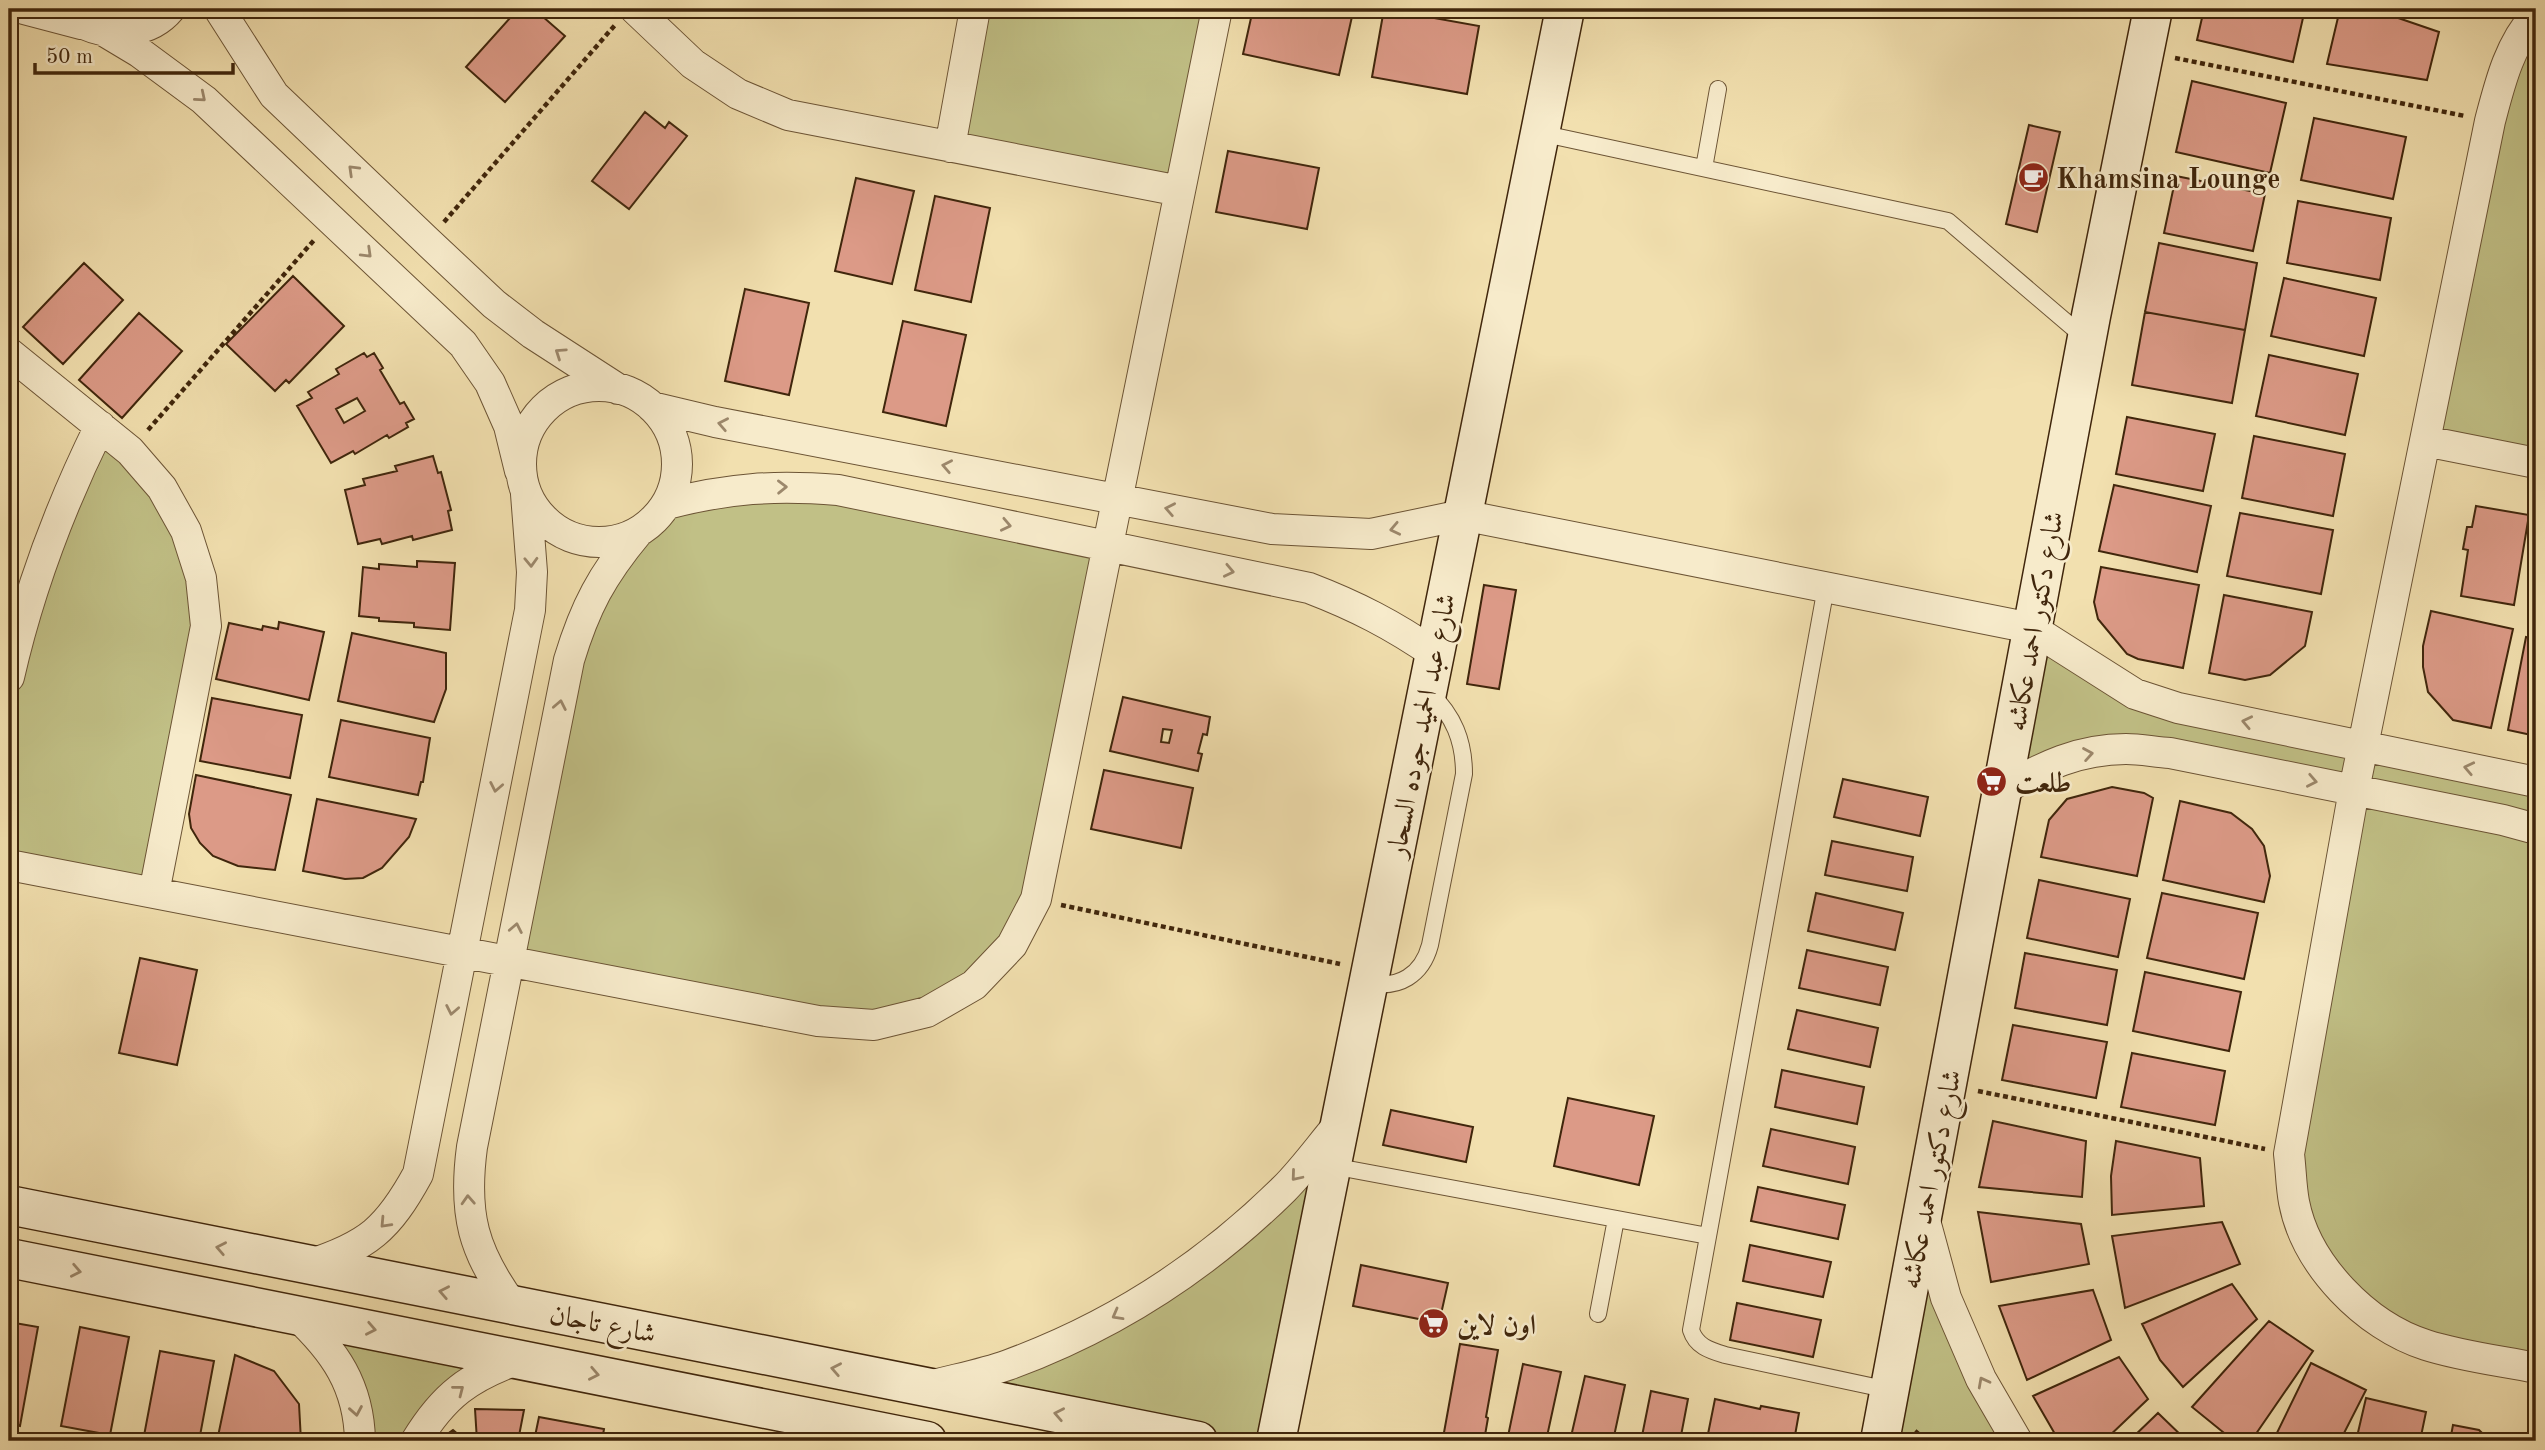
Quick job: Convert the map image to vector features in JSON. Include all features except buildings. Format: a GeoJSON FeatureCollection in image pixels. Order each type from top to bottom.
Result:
{"type":"FeatureCollection","features":[{"type":"Feature","properties":{"kind":"street"},"geometry":{"type":"LineString","coordinates":[[24,9],[136,30],[164,16],[170,9]]}},
{"type":"Feature","properties":{"kind":"street"},"geometry":{"type":"LineString","coordinates":[[219,9],[274,95],[494,304],[533,334],[618,389],[636,396],[652,407],[668,428],[677,453],[676,479],[667,504],[614,560],[595,591],[580,625],[569,660],[509,961],[467,1181],[469,1215],[478,1247],[492,1278],[513,1306]]}},
{"type":"Feature","properties":{"kind":"street"},"geometry":{"type":"LineString","coordinates":[[950,147],[975,9]]}},
{"type":"Feature","properties":{"kind":"street"},"geometry":{"type":"LineString","coordinates":[[9,864],[818,1021],[874,1025],[927,1012],[974,985],[1012,945],[1037,899],[1217,9]]}},
{"type":"Feature","properties":{"kind":"street","name":"شارع عبد الحميد جوده السحار"},"geometry":{"type":"LineString","coordinates":[[1276,1441],[1565,9]]}},
{"type":"Feature","properties":{"kind":"street","name":"شارع دكتور احمد عكاشه"},"geometry":{"type":"LineString","coordinates":[[1880,1441],[2031,628],[2153,9]]}},
{"type":"Feature","properties":{"kind":"street"},"geometry":{"type":"LineString","coordinates":[[637,13],[692,64],[738,94],[789,115],[1180,191]]}},
{"type":"Feature","properties":{"kind":"street"},"geometry":{"type":"LineString","coordinates":[[2536,15],[2524,29],[2502,73],[2490,121],[2354,790],[2289,1154],[2294,1204],[2313,1251],[2342,1292],[2380,1324],[2426,1345],[2536,1368]]}},
{"type":"Feature","properties":{"kind":"street"},"geometry":{"type":"LineString","coordinates":[[83,21],[150,59],[204,100],[463,344],[490,383],[500,404],[509,426],[523,483],[545,522],[573,539],[607,543],[639,533]]}},
{"type":"Feature","properties":{"kind":"street"},"geometry":{"type":"LineString","coordinates":[[9,353],[130,451],[162,488],[186,531],[201,578],[205,626],[154,893]]}},
{"type":"Feature","properties":{"kind":"street"},"geometry":{"type":"LineString","coordinates":[[307,1265],[343,1254],[375,1234],[400,1207],[418,1174],[530,610],[532,572],[522,446],[532,424],[548,405],[569,392],[593,387],[618,389]]}},
{"type":"Feature","properties":{"kind":"street"},"geometry":{"type":"LineString","coordinates":[[652,407],[715,422],[1272,528],[1371,534],[1462,515],[1826,587],[2031,628],[2135,694],[2178,708],[2536,782]]}},
{"type":"Feature","properties":{"kind":"street"},"geometry":{"type":"LineString","coordinates":[[9,677],[25,610],[46,547],[71,485],[100,426]]}},
{"type":"Feature","properties":{"kind":"street"},"geometry":{"type":"LineString","coordinates":[[2425,440],[2536,463]]}},
{"type":"Feature","properties":{"kind":"street"},"geometry":{"type":"LineString","coordinates":[[667,504],[709,493],[752,487],[795,486],[838,490],[1309,588],[1353,605],[1396,627],[1435,654]]}},
{"type":"Feature","properties":{"kind":"street"},"geometry":{"type":"LineString","coordinates":[[2003,790],[2041,768],[2082,754],[2126,749],[2170,753],[2536,829]]}},
{"type":"Feature","properties":{"kind":"street"},"geometry":{"type":"LineString","coordinates":[[925,1387],[1006,1365],[1084,1334],[1157,1293],[1224,1244],[1276,1197],[1340,1123]]}},
{"type":"Feature","properties":{"kind":"street","name":"شارع تاجان"},"geometry":{"type":"LineString","coordinates":[[9,1205],[1198,1441]]}},
{"type":"Feature","properties":{"kind":"street"},"geometry":{"type":"LineString","coordinates":[[1923,1215],[1946,1298],[1981,1379],[2017,1441]]}},
{"type":"Feature","properties":{"kind":"street","name":"شارع تاجان"},"geometry":{"type":"LineString","coordinates":[[9,1258],[910,1439]]}},
{"type":"Feature","properties":{"kind":"street"},"geometry":{"type":"LineString","coordinates":[[295,1314],[322,1339],[343,1369],[356,1403],[360,1441]]}},
{"type":"Feature","properties":{"kind":"street"},"geometry":{"type":"LineString","coordinates":[[696,1394],[707,1344]]}},
{"type":"Feature","properties":{"kind":"street"},"geometry":{"type":"LineString","coordinates":[[416,1441],[430,1417],[455,1391],[485,1371],[519,1359]]}},
{"type":"Feature","properties":{"kind":"lane"},"geometry":{"type":"LineString","coordinates":[[1704,168],[1718,89]]}},
{"type":"Feature","properties":{"kind":"lane"},"geometry":{"type":"LineString","coordinates":[[1540,133],[1948,221],[2087,339]]}},
{"type":"Feature","properties":{"kind":"lane"},"geometry":{"type":"LineString","coordinates":[[1826,587],[1691,1330],[1703,1348],[1725,1355],[1889,1390]]}},
{"type":"Feature","properties":{"kind":"lane"},"geometry":{"type":"LineString","coordinates":[[1369,976],[1392,985],[1413,974],[1427,956],[1459,801],[1464,774],[1460,736],[1441,704],[1427,691]]}},
{"type":"Feature","properties":{"kind":"lane"},"geometry":{"type":"LineString","coordinates":[[1332,1166],[1708,1236]]}},
{"type":"Feature","properties":{"kind":"lane"},"geometry":{"type":"LineString","coordinates":[[1598,1314],[1616,1219]]}},
{"type":"Feature","properties":{"kind":"path"},"geometry":{"type":"LineString","coordinates":[[427,241],[637,13]]}},
{"type":"Feature","properties":{"kind":"path"},"geometry":{"type":"LineString","coordinates":[[2144,52],[2490,121]]}},
{"type":"Feature","properties":{"kind":"path"},"geometry":{"type":"LineString","coordinates":[[130,451],[332,220]]}},
{"type":"Feature","properties":{"kind":"path"},"geometry":{"type":"LineString","coordinates":[[1037,899],[1369,976]]}},
{"type":"Feature","properties":{"kind":"path"},"geometry":{"type":"LineString","coordinates":[[1948,1085],[2289,1154]]}},
{"type":"Feature","properties":{"kind":"shaded area"},"geometry":{"type":"Polygon","coordinates":[[[975,9],[1217,9],[1180,191],[950,147],[975,9]]]}},
{"type":"Feature","properties":{"kind":"shaded area"},"geometry":{"type":"Polygon","coordinates":[[[2536,15],[2536,463],[2425,441],[2490,121],[2536,15]]]}},
{"type":"Feature","properties":{"kind":"shaded area"},"geometry":{"type":"Polygon","coordinates":[[[100,426],[130,451],[201,578],[154,893],[9,865],[9,677],[100,426]]]}},
{"type":"Feature","properties":{"kind":"shaded area"},"geometry":{"type":"Polygon","coordinates":[[[752,487],[1108,546],[1036,899],[974,985],[874,1025],[509,961],[569,660],[638,532],[655,520],[667,504],[752,487]]]}},
{"type":"Feature","properties":{"kind":"shaded area"},"geometry":{"type":"Polygon","coordinates":[[[2031,628],[2135,694],[2536,782],[2536,1368],[2380,1324],[2294,1204],[2354,790],[2126,749],[2003,790],[2031,628]]]}},
{"type":"Feature","properties":{"kind":"shaded area"},"geometry":{"type":"Polygon","coordinates":[[[1340,1123],[1276,1441],[1198,1441],[925,1387],[1157,1293],[1340,1123]]]}},
{"type":"Feature","properties":{"kind":"shaded area"},"geometry":{"type":"Polygon","coordinates":[[[1923,1215],[2017,1441],[1880,1441],[1923,1215]]]}},
{"type":"Feature","properties":{"kind":"shaded area"},"geometry":{"type":"Polygon","coordinates":[[[322,1339],[519,1359],[416,1441],[360,1441],[322,1339]]]}},
{"type":"Feature","properties":{"kind":"place","name":"Khamsina Lounge"},"geometry":{"type":"Point","coordinates":[2033,178]}},
{"type":"Feature","properties":{"kind":"place","name":"طلعت"},"geometry":{"type":"Point","coordinates":[1992,782]}},
{"type":"Feature","properties":{"kind":"place","name":"اون لاين"},"geometry":{"type":"Point","coordinates":[1434,1324]}}]}
